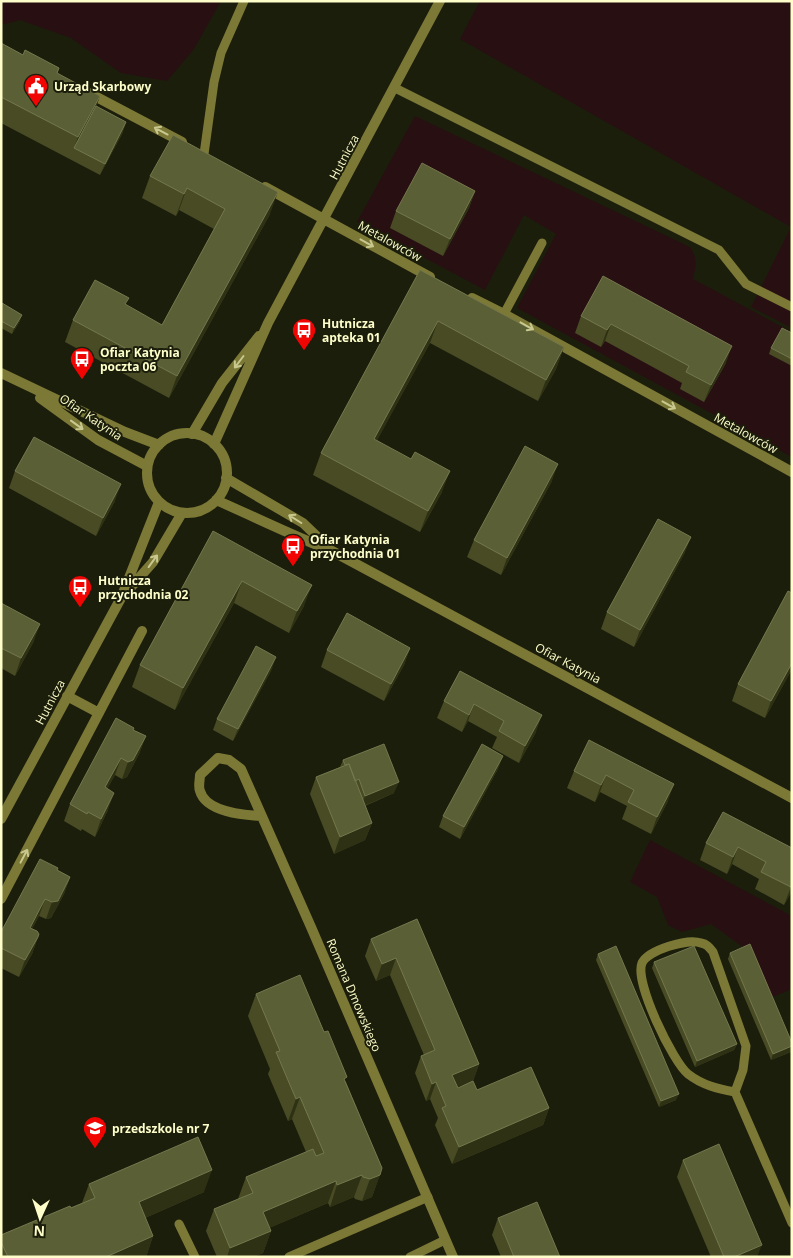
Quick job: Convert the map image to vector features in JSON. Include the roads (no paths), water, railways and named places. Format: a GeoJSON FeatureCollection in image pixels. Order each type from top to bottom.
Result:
{"type":"FeatureCollection","features":[{"type":"Feature","properties":{"kind":"street","name":"Hutnicza"},"geometry":{"type":"LineString","coordinates":[[214,444],[268,323],[440,1]]}},
{"type":"Feature","properties":{"kind":"street"},"geometry":{"type":"LineString","coordinates":[[80,88],[208,156]]}},
{"type":"Feature","properties":{"kind":"street","name":"Metalowców"},"geometry":{"type":"LineString","coordinates":[[253,181],[439,282]]}},
{"type":"Feature","properties":{"kind":"street","name":"Metalowców"},"geometry":{"type":"LineString","coordinates":[[463,294],[504,314],[792,472]]}},
{"type":"Feature","properties":{"kind":"street","name":"Hutnicza"},"geometry":{"type":"LineString","coordinates":[[192,434],[222,383],[268,323]]}},
{"type":"Feature","properties":{"kind":"street","name":"Ofiar Katynia"},"geometry":{"type":"LineString","coordinates":[[1,373],[125,432],[159,445]]}},
{"type":"Feature","properties":{"kind":"street","name":"Ofiar Katynia"},"geometry":{"type":"LineString","coordinates":[[24,385],[98,440],[147,466]]}},
{"type":"Feature","properties":{"kind":"street"},"geometry":{"type":"LineString","coordinates":[[180,434],[204,437],[214,444],[222,454],[226,466],[223,490],[216,500],[206,508],[182,513],[170,509],[159,502],[151,492],[147,480],[147,466],[151,455],[159,445],[169,437],[180,434]]}},
{"type":"Feature","properties":{"kind":"street","name":"Ofiar Katynia"},"geometry":{"type":"LineString","coordinates":[[226,478],[302,523],[332,551]]}},
{"type":"Feature","properties":{"kind":"street","name":"Ofiar Katynia"},"geometry":{"type":"LineString","coordinates":[[216,500],[293,536],[332,551],[792,798]]}},
{"type":"Feature","properties":{"kind":"street","name":"Hutnicza"},"geometry":{"type":"LineString","coordinates":[[1,819],[121,598],[159,502]]}},
{"type":"Feature","properties":{"kind":"street","name":"Hutnicza"},"geometry":{"type":"LineString","coordinates":[[121,598],[153,562],[182,513]]}},
{"type":"Feature","properties":{"kind":"street"},"geometry":{"type":"LineString","coordinates":[[1,899],[142,631]]}},
{"type":"Feature","properties":{"kind":"street"},"geometry":{"type":"LineString","coordinates":[[67,696],[99,712]]}},
{"type":"Feature","properties":{"kind":"street","name":"Romana Dmowskiego"},"geometry":{"type":"LineString","coordinates":[[261,816],[234,814],[210,804],[200,791],[200,774],[218,758],[229,760],[241,769],[453,1257]]}},
{"type":"Feature","properties":{"kind":"lane"},"geometry":{"type":"LineString","coordinates":[[208,156],[214,82],[221,53],[244,1]]}},
{"type":"Feature","properties":{"kind":"lane"},"geometry":{"type":"LineString","coordinates":[[395,88],[719,250],[746,284],[792,307]]}},
{"type":"Feature","properties":{"kind":"lane"},"geometry":{"type":"LineString","coordinates":[[504,314],[542,243]]}},
{"type":"Feature","properties":{"kind":"lane"},"geometry":{"type":"LineString","coordinates":[[735,1092],[710,1086],[696,1080],[678,1064],[643,986],[641,969],[643,962],[648,956],[668,947],[691,941],[700,942],[708,946],[713,952],[746,1046],[743,1070],[735,1092],[792,1223]]}},
{"type":"Feature","properties":{"kind":"lane"},"geometry":{"type":"LineString","coordinates":[[289,1257],[428,1196]]}},
{"type":"Feature","properties":{"kind":"lane"},"geometry":{"type":"LineString","coordinates":[[179,1224],[195,1257]]}},
{"type":"Feature","properties":{"kind":"lane"},"geometry":{"type":"LineString","coordinates":[[410,1257],[445,1240]]}},
{"type":"Feature","properties":{"kind":"place","name":"Urząd Skarbowy"},"geometry":{"type":"Point","coordinates":[36,107]}},
{"type":"Feature","properties":{"kind":"place","name":"Hutnicza apteka 01"},"geometry":{"type":"Point","coordinates":[304,351]}},
{"type":"Feature","properties":{"kind":"place","name":"Ofiar Katynia poczta 06"},"geometry":{"type":"Point","coordinates":[82,380]}},
{"type":"Feature","properties":{"kind":"place","name":"Ofiar Katynia przychodnia 01"},"geometry":{"type":"Point","coordinates":[293,567]}},
{"type":"Feature","properties":{"kind":"place","name":"Hutnicza przychodnia 02"},"geometry":{"type":"Point","coordinates":[80,608]}},
{"type":"Feature","properties":{"kind":"place","name":"przedszkole nr 7"},"geometry":{"type":"Point","coordinates":[95,1149]}}]}
